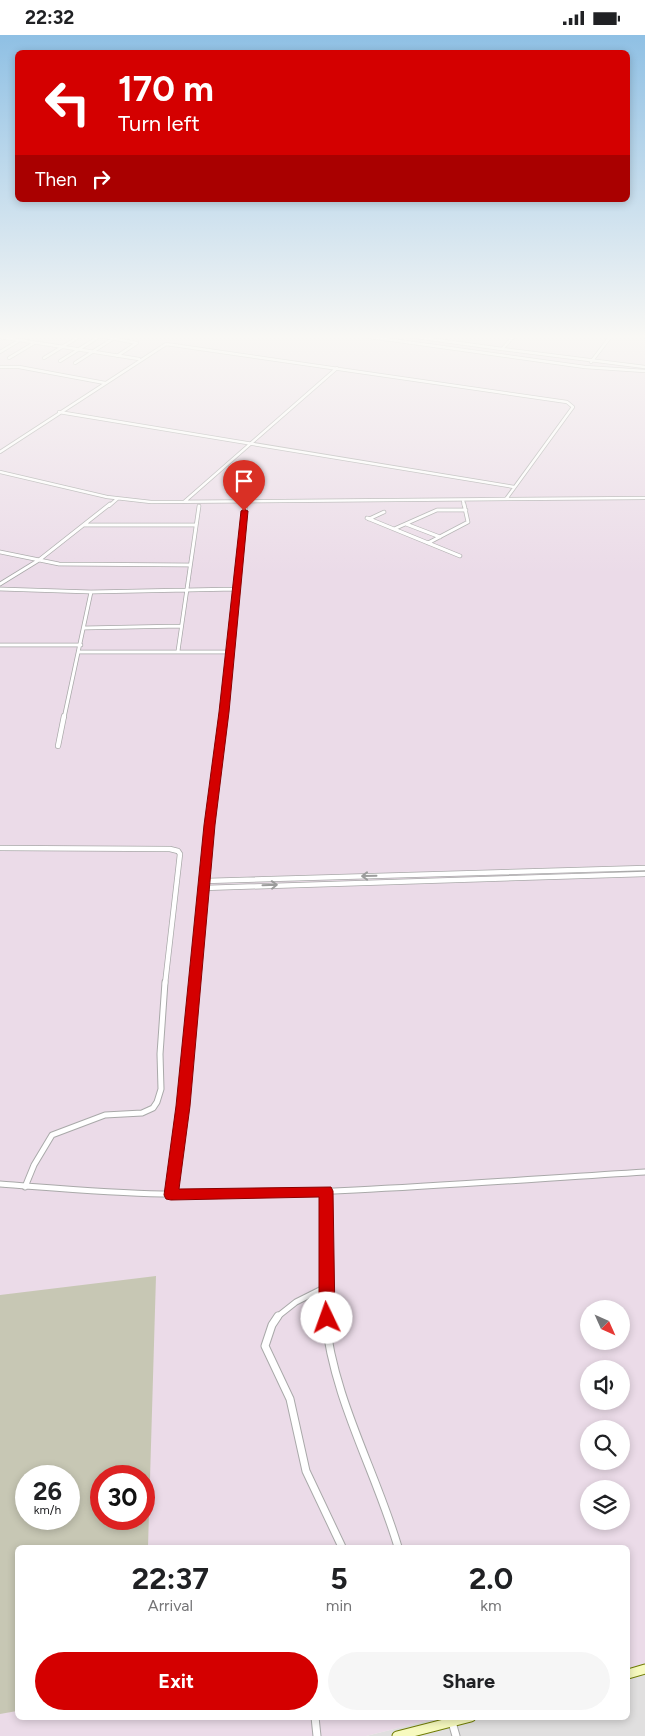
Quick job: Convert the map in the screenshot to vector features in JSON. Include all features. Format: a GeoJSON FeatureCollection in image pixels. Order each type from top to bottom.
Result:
{"type":"FeatureCollection","features":[{"type":"Feature","properties":{"kind":"main road"},"geometry":{"type":"LineString","coordinates":[[630,1673],[645,1669]]}},
{"type":"Feature","properties":{"kind":"main road"},"geometry":{"type":"LineString","coordinates":[[397,1736],[444,1721]]}},
{"type":"Feature","properties":{"kind":"street"},"geometry":{"type":"LineString","coordinates":[[0,451],[54,415]]}},
{"type":"Feature","properties":{"kind":"street"},"geometry":{"type":"LineString","coordinates":[[79,415],[514,487]]}},
{"type":"Feature","properties":{"kind":"street"},"geometry":{"type":"LineString","coordinates":[[184,502],[283,415]]}},
{"type":"Feature","properties":{"kind":"street"},"geometry":{"type":"LineString","coordinates":[[506,499],[568,415]]}},
{"type":"Feature","properties":{"kind":"street"},"geometry":{"type":"LineString","coordinates":[[0,471],[117,499],[184,502],[645,498]]}},
{"type":"Feature","properties":{"kind":"street"},"geometry":{"type":"LineString","coordinates":[[511,492],[521,499]]}},
{"type":"Feature","properties":{"kind":"street"},"geometry":{"type":"LineString","coordinates":[[0,584],[38,560],[117,499]]}},
{"type":"Feature","properties":{"kind":"street"},"geometry":{"type":"LineString","coordinates":[[428,543],[468,522],[463,500]]}},
{"type":"Feature","properties":{"kind":"street"},"geometry":{"type":"LineString","coordinates":[[171,1195],[183,1106],[204,888],[246,502]]}},
{"type":"Feature","properties":{"kind":"street"},"geometry":{"type":"LineString","coordinates":[[178,651],[199,506]]}},
{"type":"Feature","properties":{"kind":"street"},"geometry":{"type":"LineString","coordinates":[[394,529],[437,510],[466,510]]}},
{"type":"Feature","properties":{"kind":"street"},"geometry":{"type":"LineString","coordinates":[[384,512],[368,519],[460,556]]}},
{"type":"Feature","properties":{"kind":"street"},"geometry":{"type":"LineString","coordinates":[[406,524],[440,537]]}},
{"type":"Feature","properties":{"kind":"street"},"geometry":{"type":"LineString","coordinates":[[84,525],[195,525]]}},
{"type":"Feature","properties":{"kind":"street"},"geometry":{"type":"LineString","coordinates":[[0,552],[74,565],[190,565]]}},
{"type":"Feature","properties":{"kind":"street"},"geometry":{"type":"LineString","coordinates":[[0,589],[91,592],[236,589]]}},
{"type":"Feature","properties":{"kind":"street"},"geometry":{"type":"LineString","coordinates":[[58,746],[80,652],[91,592]]}},
{"type":"Feature","properties":{"kind":"street"},"geometry":{"type":"LineString","coordinates":[[84,628],[182,626]]}},
{"type":"Feature","properties":{"kind":"street"},"geometry":{"type":"LineString","coordinates":[[0,645],[81,645]]}},
{"type":"Feature","properties":{"kind":"street"},"geometry":{"type":"LineString","coordinates":[[80,652],[230,652]]}},
{"type":"Feature","properties":{"kind":"street"},"geometry":{"type":"LineString","coordinates":[[0,848],[170,849],[178,851],[180,854],[161,1037],[162,1084],[156,1104],[151,1110],[140,1114],[106,1115],[52,1135],[34,1165],[24,1187]]}},
{"type":"Feature","properties":{"kind":"street"},"geometry":{"type":"LineString","coordinates":[[205,881],[645,868]]}},
{"type":"Feature","properties":{"kind":"street"},"geometry":{"type":"LineString","coordinates":[[204,888],[645,874]]}},
{"type":"Feature","properties":{"kind":"street"},"geometry":{"type":"LineString","coordinates":[[0,1184],[171,1195],[326,1191],[645,1172]]}},
{"type":"Feature","properties":{"kind":"street"},"geometry":{"type":"LineString","coordinates":[[326,1191],[326,1287],[330,1354],[348,1419],[384,1501],[397,1545]]}},
{"type":"Feature","properties":{"kind":"street"},"geometry":{"type":"LineString","coordinates":[[326,1287],[280,1315],[272,1324],[272,1333],[265,1346],[290,1399],[306,1471],[341,1545]]}},
{"type":"Feature","properties":{"kind":"street"},"geometry":{"type":"LineString","coordinates":[[314,1720],[317,1736]]}},
{"type":"Feature","properties":{"kind":"street"},"geometry":{"type":"LineString","coordinates":[[444,1721],[456,1736]]}},
{"type":"Feature","properties":{"kind":"shaded area"},"geometry":{"type":"Polygon","coordinates":[[[0,415],[645,415],[645,1664],[630,1668],[630,1545],[15,1545],[15,1720],[430,1720],[366,1736],[0,1736],[0,415]]]}},
{"type":"Feature","properties":{"kind":"shaded area"},"geometry":{"type":"Polygon","coordinates":[[[156,1276],[150,1465],[90,1465],[90,1530],[149,1530],[148,1545],[15,1545],[15,1711],[0,1714],[0,1295],[156,1276]]]}},
{"type":"Feature","properties":{"kind":"shaded area"},"geometry":{"type":"Polygon","coordinates":[[[645,1664],[645,1736],[366,1736],[430,1720],[630,1720],[630,1668],[645,1664]]]}},
{"type":"Feature","properties":{"kind":"route"},"geometry":{"type":"LineString","coordinates":[[244,511],[193,989],[183,1106],[171,1195],[326,1191],[327,1318]]}}]}
